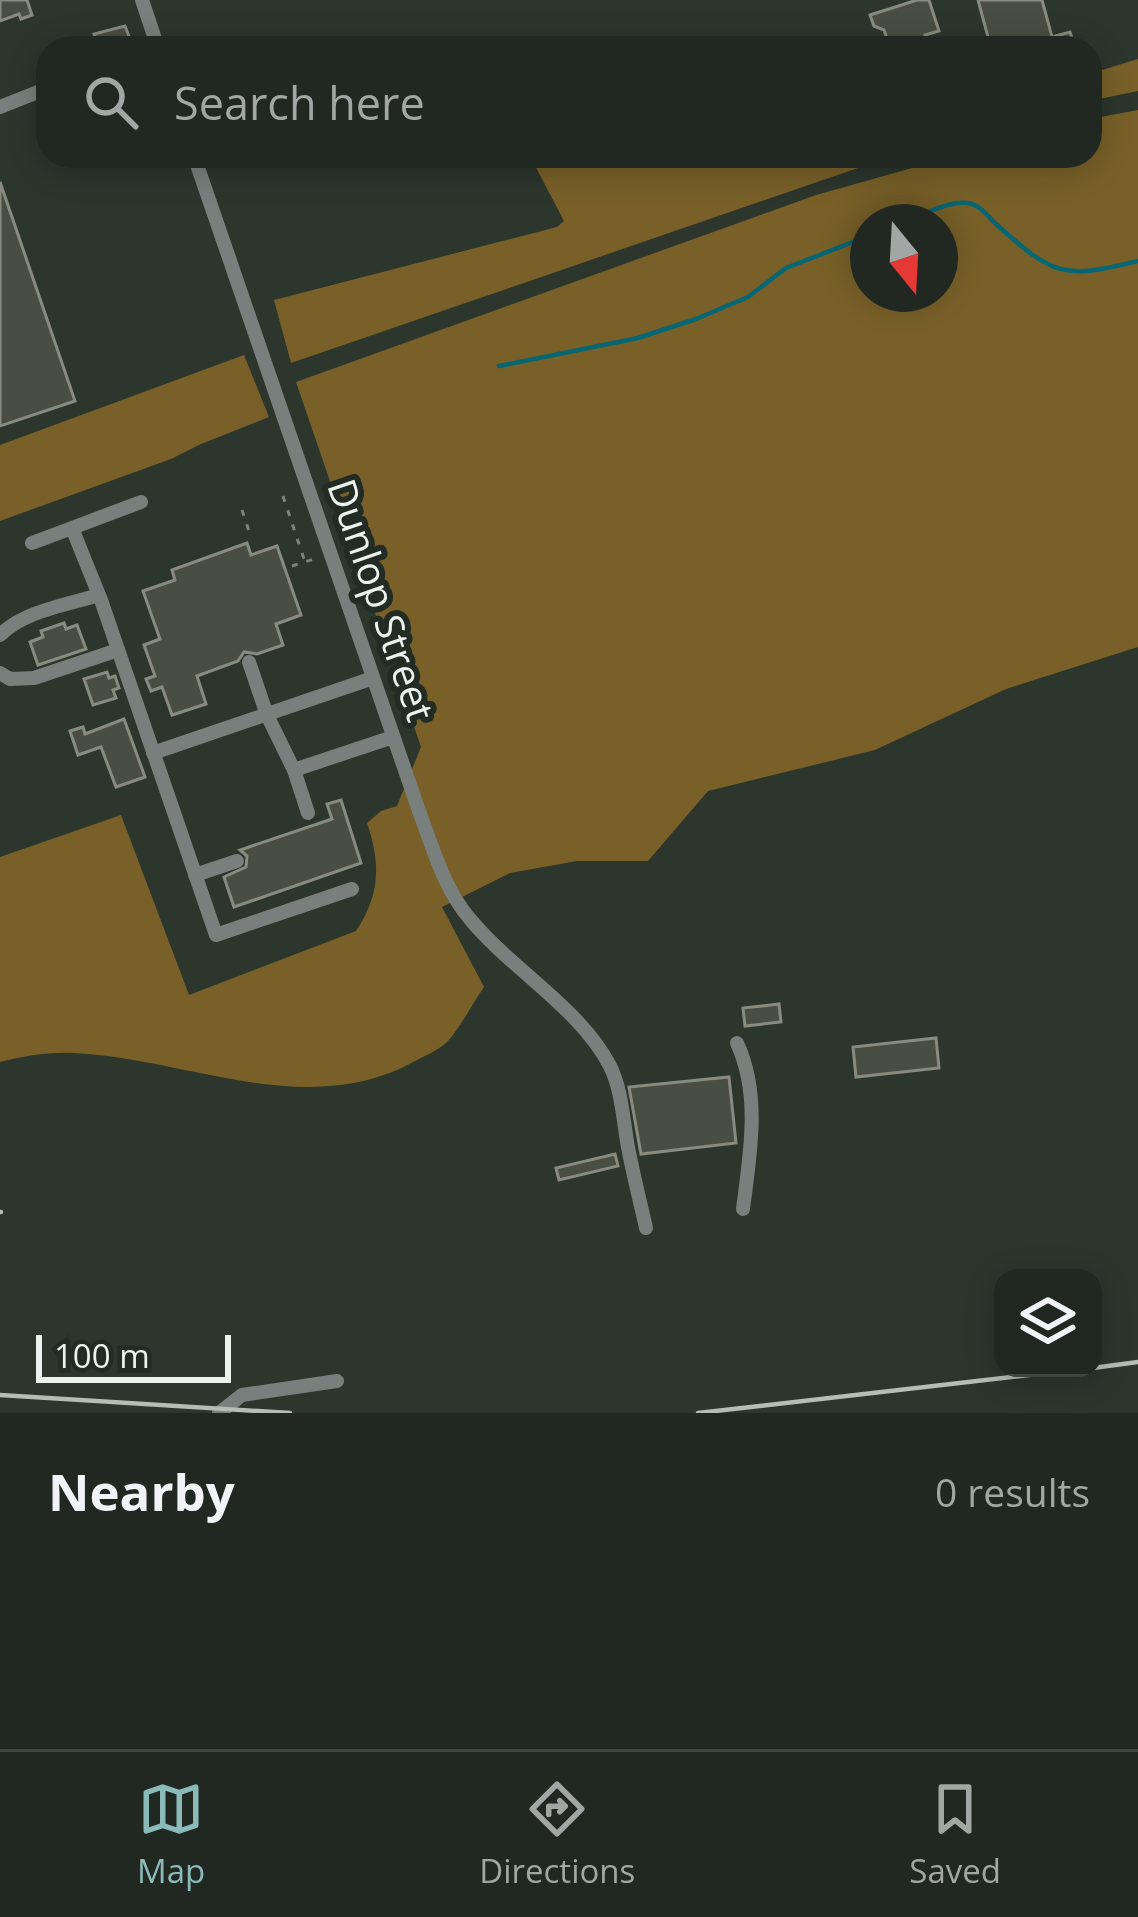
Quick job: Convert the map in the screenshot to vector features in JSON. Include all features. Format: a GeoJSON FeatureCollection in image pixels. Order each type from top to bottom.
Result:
{"type":"FeatureCollection","features":[{"type":"Feature","properties":{"kind":"street"},"geometry":{"type":"LineString","coordinates":[[142,0],[154,36]]}},
{"type":"Feature","properties":{"kind":"street"},"geometry":{"type":"LineString","coordinates":[[0,106],[36,92]]}},
{"type":"Feature","properties":{"kind":"street","name":"Dunlop Street"},"geometry":{"type":"LineString","coordinates":[[198,168],[430,842],[458,904],[474,925],[578,1022],[609,1064],[646,1228]]}},
{"type":"Feature","properties":{"kind":"street"},"geometry":{"type":"LineString","coordinates":[[32,543],[141,502]]}},
{"type":"Feature","properties":{"kind":"street"},"geometry":{"type":"LineString","coordinates":[[72,528],[216,935],[352,889]]}},
{"type":"Feature","properties":{"kind":"street"},"geometry":{"type":"LineString","coordinates":[[0,635],[30,617],[99,595]]}},
{"type":"Feature","properties":{"kind":"street"},"geometry":{"type":"LineString","coordinates":[[0,673],[10,679],[34,678],[118,650]]}},
{"type":"Feature","properties":{"kind":"street"},"geometry":{"type":"LineString","coordinates":[[249,662],[308,813]]}},
{"type":"Feature","properties":{"kind":"street"},"geometry":{"type":"LineString","coordinates":[[154,753],[373,678]]}},
{"type":"Feature","properties":{"kind":"street"},"geometry":{"type":"LineString","coordinates":[[294,770],[393,736]]}},
{"type":"Feature","properties":{"kind":"street"},"geometry":{"type":"LineString","coordinates":[[195,875],[237,861]]}},
{"type":"Feature","properties":{"kind":"street"},"geometry":{"type":"LineString","coordinates":[[736,1043],[748,1071],[751,1105],[743,1209]]}},
{"type":"Feature","properties":{"kind":"street"},"geometry":{"type":"LineString","coordinates":[[219,1413],[242,1395],[337,1381]]}},
{"type":"Feature","properties":{"kind":"path"},"geometry":{"type":"LineString","coordinates":[[283,496],[305,562]]}},
{"type":"Feature","properties":{"kind":"path"},"geometry":{"type":"LineString","coordinates":[[242,510],[250,534]]}},
{"type":"Feature","properties":{"kind":"path"},"geometry":{"type":"LineString","coordinates":[[292,566],[330,554]]}},
{"type":"Feature","properties":{"kind":"shaded area"},"geometry":{"type":"Polygon","coordinates":[[[1138,59],[1138,91],[1102,98],[1102,70],[1138,59]]]}},
{"type":"Feature","properties":{"kind":"shaded area"},"geometry":{"type":"Polygon","coordinates":[[[1138,110],[1138,647],[1006,689],[875,750],[708,791],[648,861],[577,861],[510,873],[442,907],[484,987],[445,1044],[375,1078],[333,1086],[290,1086],[73,1053],[0,1062],[0,857],[121,815],[189,995],[356,931],[370,905],[376,866],[367,823],[397,806],[421,747],[296,382],[816,195],[912,168],[1102,168],[1102,117],[1138,110]]]}},
{"type":"Feature","properties":{"kind":"shaded area"},"geometry":{"type":"Polygon","coordinates":[[[536,168],[858,168],[291,363],[274,300],[557,227],[564,221],[536,168]]]}},
{"type":"Feature","properties":{"kind":"shaded area"},"geometry":{"type":"Polygon","coordinates":[[[244,355],[269,417],[171,459],[0,521],[0,445],[244,355]]]}},
{"type":"Feature","properties":{"kind":"building"},"geometry":{"type":"Polygon","coordinates":[[[0,0],[27,0],[32,15],[0,21],[0,0]]]}},
{"type":"Feature","properties":{"kind":"building"},"geometry":{"type":"Polygon","coordinates":[[[929,0],[939,31],[925,36],[886,36],[870,15],[929,0]]]}},
{"type":"Feature","properties":{"kind":"building"},"geometry":{"type":"Polygon","coordinates":[[[978,0],[1042,0],[1052,36],[988,36],[978,0]]]}},
{"type":"Feature","properties":{"kind":"building"},"geometry":{"type":"Polygon","coordinates":[[[125,26],[129,36],[95,36],[125,26]]]}},
{"type":"Feature","properties":{"kind":"building"},"geometry":{"type":"Polygon","coordinates":[[[0,182],[75,401],[0,426],[0,182]]]}},
{"type":"Feature","properties":{"kind":"building"},"geometry":{"type":"Polygon","coordinates":[[[247,543],[251,555],[277,546],[301,615],[276,624],[283,645],[257,654],[244,652],[238,661],[197,676],[206,704],[172,715],[162,687],[151,691],[146,679],[155,676],[144,645],[160,639],[143,591],[175,580],[172,570],[247,543]]]}},
{"type":"Feature","properties":{"kind":"building"},"geometry":{"type":"Polygon","coordinates":[[[64,623],[66,629],[77,625],[86,649],[38,665],[30,642],[43,637],[41,631],[64,623]]]}},
{"type":"Feature","properties":{"kind":"building"},"geometry":{"type":"Polygon","coordinates":[[[107,672],[109,678],[115,676],[116,698],[93,705],[84,679],[107,672]]]}},
{"type":"Feature","properties":{"kind":"building"},"geometry":{"type":"Polygon","coordinates":[[[124,719],[145,777],[116,787],[101,747],[78,755],[70,731],[83,727],[85,734],[124,719]]]}},
{"type":"Feature","properties":{"kind":"building"},"geometry":{"type":"Polygon","coordinates":[[[341,800],[361,863],[234,907],[224,877],[246,867],[247,856],[240,850],[332,819],[327,804],[341,800]]]}},
{"type":"Feature","properties":{"kind":"building"},"geometry":{"type":"Polygon","coordinates":[[[779,1004],[781,1022],[745,1026],[743,1008],[779,1004]]]}},
{"type":"Feature","properties":{"kind":"building"},"geometry":{"type":"Polygon","coordinates":[[[936,1038],[939,1068],[856,1077],[853,1047],[936,1038]]]}},
{"type":"Feature","properties":{"kind":"building"},"geometry":{"type":"Polygon","coordinates":[[[729,1077],[736,1143],[641,1154],[629,1087],[729,1077]]]}},
{"type":"Feature","properties":{"kind":"building"},"geometry":{"type":"Polygon","coordinates":[[[615,1154],[618,1166],[559,1180],[556,1168],[615,1154]]]}},
{"type":"Feature","properties":{"kind":"waterway"},"geometry":{"type":"LineString","coordinates":[[954,204],[975,205],[1032,254],[1060,269],[1092,270],[1138,261]]}},
{"type":"Feature","properties":{"kind":"waterway"},"geometry":{"type":"LineString","coordinates":[[499,366],[638,338],[696,319],[748,297],[786,268],[850,243]]}},
{"type":"Feature","properties":{"kind":"railway"},"geometry":{"type":"LineString","coordinates":[[1102,1367],[1138,1362]]}},
{"type":"Feature","properties":{"kind":"railway"},"geometry":{"type":"LineString","coordinates":[[698,1413],[1012,1377]]}},
{"type":"Feature","properties":{"kind":"railway"},"geometry":{"type":"LineString","coordinates":[[0,1395],[290,1413]]}}]}
